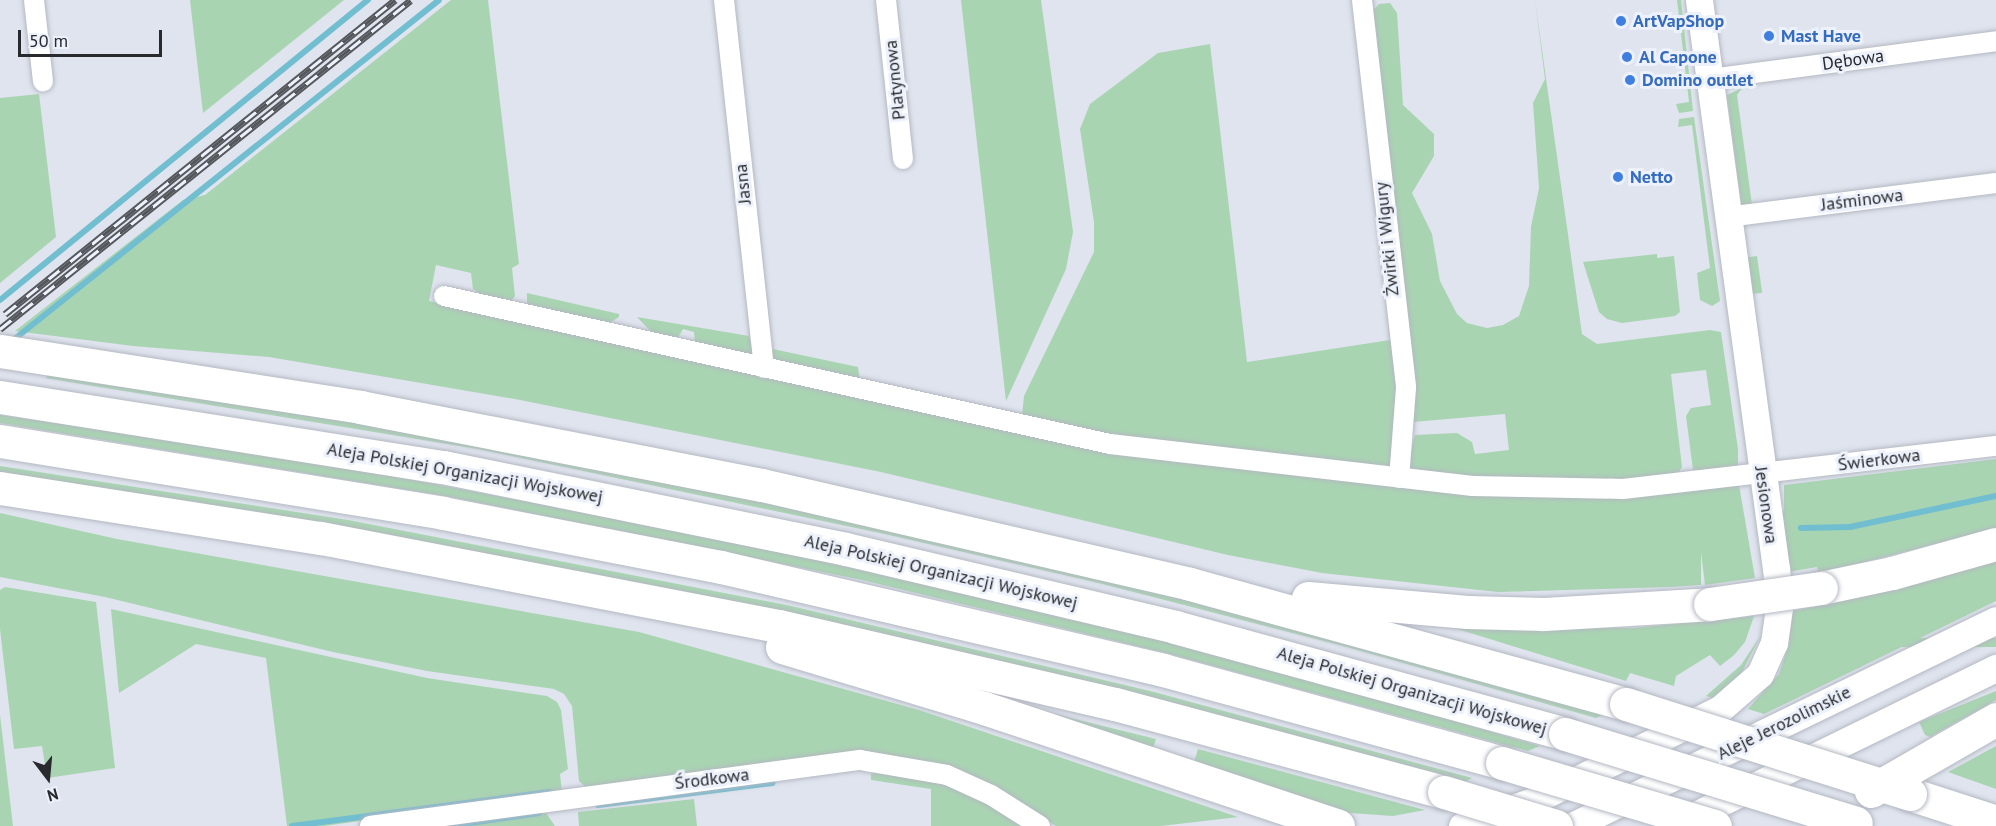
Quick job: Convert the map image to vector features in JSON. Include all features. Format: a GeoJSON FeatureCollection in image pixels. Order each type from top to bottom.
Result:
{"type":"FeatureCollection","features":[{"type":"Feature","properties":{"kind":"highway"},"geometry":{"type":"LineString","coordinates":[[0,351],[360,407],[581,447],[948,525],[1190,584],[1626,704],[1996,822]]}},
{"type":"Feature","properties":{"kind":"highway","name":"Aleja Polskiej Organizacji Wojskowej"},"geometry":{"type":"LineString","coordinates":[[9,398],[443,467],[846,549],[1174,627],[1565,734],[1860,825]]}},
{"type":"Feature","properties":{"kind":"highway"},"geometry":{"type":"LineString","coordinates":[[0,441],[431,511],[721,567],[1163,670],[1502,763],[1715,826]]}},
{"type":"Feature","properties":{"kind":"highway"},"geometry":{"type":"LineString","coordinates":[[0,488],[321,538],[570,583],[779,626],[1114,704],[1444,792],[1556,826]]}},
{"type":"Feature","properties":{"kind":"highway"},"geometry":{"type":"LineString","coordinates":[[1190,584],[1467,612],[1544,614],[1710,604],[1821,588],[1892,573],[1996,544]]}},
{"type":"Feature","properties":{"kind":"highway"},"geometry":{"type":"LineString","coordinates":[[570,583],[984,708],[1338,826]]}},
{"type":"Feature","properties":{"kind":"highway"},"geometry":{"type":"LineString","coordinates":[[1805,826],[1996,719]]}},
{"type":"Feature","properties":{"kind":"street"},"geometry":{"type":"LineString","coordinates":[[34,0],[42,82]]}},
{"type":"Feature","properties":{"kind":"street","name":"Jasna"},"geometry":{"type":"LineString","coordinates":[[724,0],[764,368]]}},
{"type":"Feature","properties":{"kind":"street","name":"Platynowa"},"geometry":{"type":"LineString","coordinates":[[886,0],[903,159]]}},
{"type":"Feature","properties":{"kind":"street","name":"Żwirki i Wigury"},"geometry":{"type":"LineString","coordinates":[[1362,0],[1406,388],[1399,478]]}},
{"type":"Feature","properties":{"kind":"street","name":"Jesionowa"},"geometry":{"type":"LineString","coordinates":[[1462,826],[1533,801],[1731,702],[1760,674],[1774,643],[1779,608],[1699,0]]}},
{"type":"Feature","properties":{"kind":"street","name":"Dębowa"},"geometry":{"type":"LineString","coordinates":[[1709,80],[1996,41]]}},
{"type":"Feature","properties":{"kind":"street","name":"Jaśminowa"},"geometry":{"type":"LineString","coordinates":[[1727,217],[1996,183]]}},
{"type":"Feature","properties":{"kind":"street","name":"Świerkowa"},"geometry":{"type":"LineString","coordinates":[[444,296],[1110,444],[1399,478],[1573,491],[1762,474],[1996,446]]}},
{"type":"Feature","properties":{"kind":"street","name":"Aleje Jerozolimskie"},"geometry":{"type":"LineString","coordinates":[[1572,826],[1996,620]]}},
{"type":"Feature","properties":{"kind":"street"},"geometry":{"type":"LineString","coordinates":[[1673,826],[1996,668]]}},
{"type":"Feature","properties":{"kind":"street","name":"Środkowa"},"geometry":{"type":"LineString","coordinates":[[370,826],[860,760],[947,775],[992,795],[1040,826]]}},
{"type":"Feature","properties":{"kind":"green space"},"geometry":{"type":"Polygon","coordinates":[[[190,0],[344,0],[203,113],[190,0]]]}},
{"type":"Feature","properties":{"kind":"green space"},"geometry":{"type":"Polygon","coordinates":[[[451,0],[488,0],[519,264],[512,268],[515,296],[511,301],[484,297],[473,289],[471,273],[436,265],[429,301],[1075,445],[1182,463],[1518,497],[1619,497],[1739,485],[1755,578],[1705,585],[1701,552],[1701,585],[1670,587],[1498,592],[1322,573],[1228,555],[881,472],[515,399],[269,357],[133,346],[15,331],[183,200],[205,195],[451,0]]]}},
{"type":"Feature","properties":{"kind":"green space"},"geometry":{"type":"Polygon","coordinates":[[[961,0],[1041,0],[1073,232],[1066,269],[1006,401],[961,0]]]}},
{"type":"Feature","properties":{"kind":"green space"},"geometry":{"type":"Polygon","coordinates":[[[1535,0],[1582,334],[1597,344],[1710,330],[1721,332],[1738,449],[1738,470],[1693,470],[1686,416],[1691,408],[1711,405],[1706,370],[1671,374],[1682,467],[1676,477],[1561,484],[1412,472],[1407,468],[1415,435],[1457,433],[1472,442],[1475,454],[1509,450],[1505,414],[1413,422],[1416,386],[1372,11],[1379,4],[1390,3],[1397,13],[1403,105],[1434,134],[1434,156],[1412,193],[1432,234],[1440,281],[1457,314],[1467,323],[1487,328],[1503,325],[1519,316],[1529,286],[1531,227],[1539,188],[1533,103],[1545,79],[1535,0]]]}},
{"type":"Feature","properties":{"kind":"green space"},"geometry":{"type":"Polygon","coordinates":[[[1677,0],[1681,0],[1693,111],[1679,113],[1676,104],[1689,102],[1677,0]]]}},
{"type":"Feature","properties":{"kind":"green space"},"geometry":{"type":"Polygon","coordinates":[[[1210,44],[1247,362],[1390,340],[1401,406],[1391,468],[1139,442],[1022,416],[1024,396],[1094,252],[1094,222],[1080,129],[1090,104],[1158,53],[1210,44]]]}},
{"type":"Feature","properties":{"kind":"green space"},"geometry":{"type":"Polygon","coordinates":[[[1742,88],[1737,95],[1752,205],[1746,206],[1741,204],[1727,95],[1742,88]]]}},
{"type":"Feature","properties":{"kind":"green space"},"geometry":{"type":"Polygon","coordinates":[[[39,94],[56,237],[0,283],[0,98],[39,94]]]}},
{"type":"Feature","properties":{"kind":"green space"},"geometry":{"type":"Polygon","coordinates":[[[1694,117],[1720,301],[1712,306],[1700,300],[1697,273],[1710,268],[1692,125],[1678,127],[1679,119],[1694,117]]]}},
{"type":"Feature","properties":{"kind":"green space"},"geometry":{"type":"Polygon","coordinates":[[[1657,254],[1657,258],[1674,256],[1680,312],[1675,316],[1622,323],[1607,319],[1599,312],[1583,262],[1657,254]]]}},
{"type":"Feature","properties":{"kind":"green space"},"geometry":{"type":"Polygon","coordinates":[[[1757,256],[1762,293],[1752,294],[1747,257],[1757,256]]]}},
{"type":"Feature","properties":{"kind":"green space"},"geometry":{"type":"Polygon","coordinates":[[[527,293],[619,314],[619,317],[609,323],[527,306],[527,293]]]}},
{"type":"Feature","properties":{"kind":"green space"},"geometry":{"type":"Polygon","coordinates":[[[637,317],[749,336],[754,353],[748,357],[695,343],[694,332],[683,329],[676,341],[657,338],[637,317]]]}},
{"type":"Feature","properties":{"kind":"green space"},"geometry":{"type":"Polygon","coordinates":[[[768,348],[858,367],[860,382],[773,363],[768,348]]]}},
{"type":"Feature","properties":{"kind":"green space"},"geometry":{"type":"Polygon","coordinates":[[[54,371],[452,434],[1098,573],[1607,713],[1596,718],[1347,647],[1099,583],[885,534],[478,449],[45,378],[54,371]]]}},
{"type":"Feature","properties":{"kind":"green space"},"geometry":{"type":"Polygon","coordinates":[[[0,415],[313,461],[734,541],[1146,636],[1346,689],[1540,746],[1528,751],[1166,653],[862,580],[445,496],[0,423],[0,415]]]}},
{"type":"Feature","properties":{"kind":"green space"},"geometry":{"type":"Polygon","coordinates":[[[1996,459],[1996,528],[1819,574],[1817,567],[1788,572],[1780,512],[1784,511],[1784,485],[1996,459]]]}},
{"type":"Feature","properties":{"kind":"green space"},"geometry":{"type":"Polygon","coordinates":[[[0,466],[348,520],[791,606],[1154,692],[1472,778],[1461,784],[0,475],[0,466]]]}},
{"type":"Feature","properties":{"kind":"green space"},"geometry":{"type":"Polygon","coordinates":[[[0,513],[117,539],[639,632],[919,710],[1238,817],[1161,826],[1056,826],[971,776],[935,763],[874,754],[588,789],[579,781],[572,706],[564,694],[554,689],[427,671],[333,652],[105,597],[0,577],[0,513]]]}},
{"type":"Feature","properties":{"kind":"green space"},"geometry":{"type":"Polygon","coordinates":[[[1996,560],[1996,601],[1764,714],[1748,709],[1779,674],[1789,644],[1793,611],[1918,583],[1996,560]]]}},
{"type":"Feature","properties":{"kind":"green space"},"geometry":{"type":"Polygon","coordinates":[[[5,587],[96,602],[115,768],[47,778],[42,746],[14,749],[0,629],[0,590],[5,587]]]}},
{"type":"Feature","properties":{"kind":"green space"},"geometry":{"type":"Polygon","coordinates":[[[111,609],[427,678],[547,696],[557,702],[561,710],[568,769],[560,774],[562,793],[324,826],[287,826],[266,658],[196,644],[119,693],[111,609]]]}},
{"type":"Feature","properties":{"kind":"green space"},"geometry":{"type":"Polygon","coordinates":[[[1754,616],[1745,642],[1734,655],[1720,666],[1710,655],[1676,676],[1674,686],[1630,673],[1626,681],[1451,627],[1634,628],[1754,616]]]}},
{"type":"Feature","properties":{"kind":"green space"},"geometry":{"type":"Polygon","coordinates":[[[1761,635],[1742,672],[1713,698],[1706,696],[1741,665],[1761,635]]]}},
{"type":"Feature","properties":{"kind":"green space"},"geometry":{"type":"Polygon","coordinates":[[[1790,638],[1996,638],[1996,647],[1790,647],[1790,638]]]}},
{"type":"Feature","properties":{"kind":"green space"},"geometry":{"type":"Polygon","coordinates":[[[1996,691],[1996,700],[1930,737],[1925,735],[1919,722],[1996,691]]]}},
{"type":"Feature","properties":{"kind":"green space"},"geometry":{"type":"Polygon","coordinates":[[[1042,711],[1156,739],[1152,751],[1042,711]]]}},
{"type":"Feature","properties":{"kind":"green space"},"geometry":{"type":"Polygon","coordinates":[[[0,715],[13,826],[0,826],[0,715]]]}},
{"type":"Feature","properties":{"kind":"green space"},"geometry":{"type":"Polygon","coordinates":[[[1996,746],[1996,789],[1948,772],[1996,746]]]}},
{"type":"Feature","properties":{"kind":"green space"},"geometry":{"type":"Polygon","coordinates":[[[1198,749],[1425,810],[1393,816],[1337,812],[1193,765],[1198,749]]]}},
{"type":"Feature","properties":{"kind":"green space"},"geometry":{"type":"Polygon","coordinates":[[[879,771],[920,776],[964,790],[1026,826],[931,826],[931,789],[871,780],[871,774],[879,771]]]}},
{"type":"Feature","properties":{"kind":"green space"},"geometry":{"type":"Polygon","coordinates":[[[694,799],[697,826],[579,826],[578,812],[694,799]]]}},
{"type":"Feature","properties":{"kind":"green space"},"geometry":{"type":"Polygon","coordinates":[[[546,813],[555,826],[426,826],[546,813]]]}},
{"type":"Feature","properties":{"kind":"waterway"},"geometry":{"type":"LineString","coordinates":[[0,300],[368,0]]}},
{"type":"Feature","properties":{"kind":"waterway"},"geometry":{"type":"LineString","coordinates":[[12,341],[439,0]]}},
{"type":"Feature","properties":{"kind":"waterway"},"geometry":{"type":"LineString","coordinates":[[1801,528],[1850,527],[1996,496]]}},
{"type":"Feature","properties":{"kind":"waterway"},"geometry":{"type":"LineString","coordinates":[[598,805],[773,783]]}},
{"type":"Feature","properties":{"kind":"waterway"},"geometry":{"type":"LineString","coordinates":[[292,826],[550,792]]}},
{"type":"Feature","properties":{"kind":"waterway"},"geometry":{"type":"LineString","coordinates":[[449,826],[539,813]]}},
{"type":"Feature","properties":{"kind":"railway"},"geometry":{"type":"LineString","coordinates":[[5,314],[395,0]]}},
{"type":"Feature","properties":{"kind":"railway"},"geometry":{"type":"LineString","coordinates":[[0,329],[411,0]]}},
{"type":"Feature","properties":{"kind":"place","name":"ArtVapShop"},"geometry":{"type":"Point","coordinates":[1621,21]}},
{"type":"Feature","properties":{"kind":"place","name":"Mast Have"},"geometry":{"type":"Point","coordinates":[1769,36]}},
{"type":"Feature","properties":{"kind":"place","name":"Al Capone"},"geometry":{"type":"Point","coordinates":[1627,57]}},
{"type":"Feature","properties":{"kind":"place","name":"Domino outlet"},"geometry":{"type":"Point","coordinates":[1630,80]}},
{"type":"Feature","properties":{"kind":"place","name":"Netto"},"geometry":{"type":"Point","coordinates":[1618,177]}}]}
